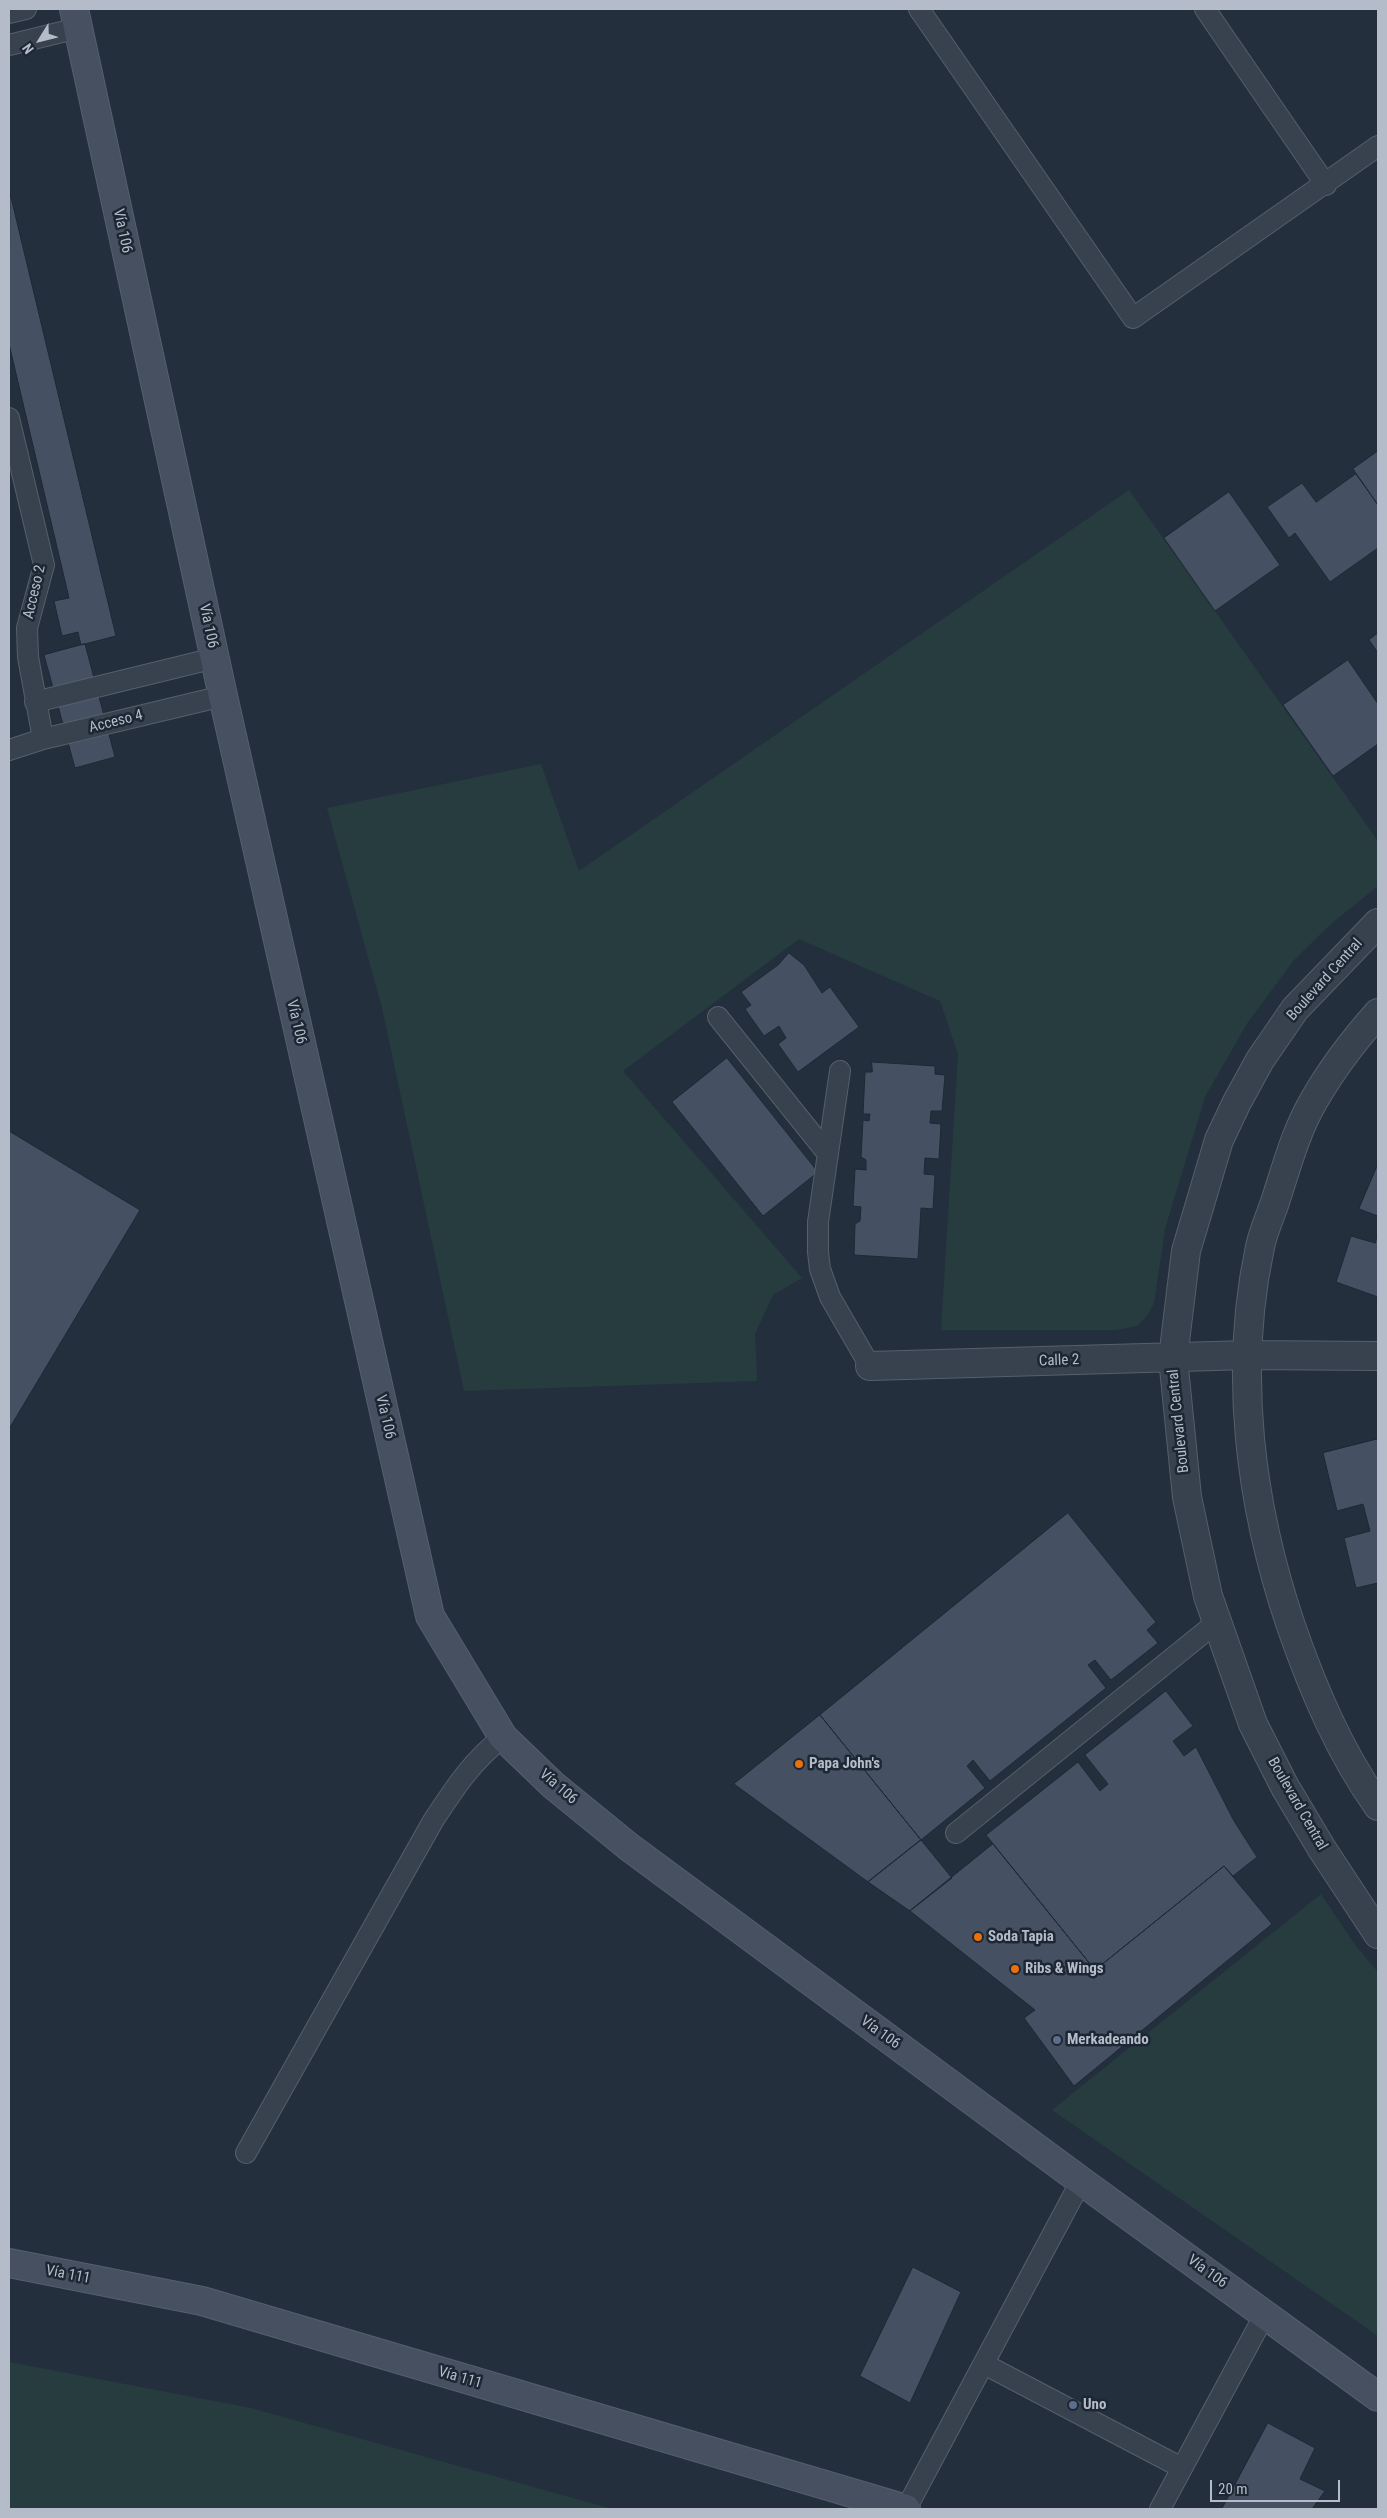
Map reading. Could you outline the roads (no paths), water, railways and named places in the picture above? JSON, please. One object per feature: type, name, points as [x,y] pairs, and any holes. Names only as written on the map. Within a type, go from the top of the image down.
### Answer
[{"type":"main road","name":"Vía 106","points":[[76,18],[223,696],[430,1616],[503,1737],[553,1785],[629,1847],[1081,2181],[1378,2397]]},
{"type":"main road","name":"Vía 111","points":[[9,2264],[202,2301],[906,2509]]},
{"type":"street","name":"Boulevard Central","points":[[1378,922],[1295,1009],[1260,1060],[1219,1140],[1186,1251],[1173,1358],[1187,1497],[1208,1596],[1253,1724],[1285,1787],[1322,1849],[1378,1934]]},
{"type":"street","points":[[1378,1013],[1336,1065],[1312,1104],[1286,1166],[1260,1246],[1251,1304],[1248,1355],[1248,1421],[1251,1464],[1264,1531],[1279,1591],[1317,1696],[1344,1752],[1378,1806]]},
{"type":"street","name":"Calle 2","points":[[870,1366],[1248,1355],[1378,1356]]},
{"type":"lane","points":[[9,13],[26,9]]},
{"type":"lane","points":[[920,9],[1133,318],[1326,185],[1378,146]]},
{"type":"lane","points":[[1205,9],[1326,185]]},
{"type":"lane","points":[[9,45],[76,18]]},
{"type":"lane","name":"Acceso 2","points":[[9,418],[44,564],[27,628],[28,658],[43,739]]},
{"type":"lane","points":[[35,702],[215,658]]},
{"type":"lane","name":"Acceso 4","points":[[9,750],[43,739],[223,696]]},
{"type":"lane","points":[[718,1017],[828,1154]]},
{"type":"lane","points":[[840,1071],[818,1222],[820,1269],[830,1297],[870,1366]]},
{"type":"lane","points":[[956,1833],[1217,1622]]},
{"type":"lane","points":[[246,2153],[433,1821],[466,1771],[483,1752],[503,1737]]},
{"type":"lane","points":[[906,2509],[1081,2181]]},
{"type":"lane","points":[[1160,2509],[1265,2314]]},
{"type":"lane","points":[[984,2364],[1182,2468]]},
{"type":"place","name":"Papa John's","points":[[799,1764]]},
{"type":"place","name":"Soda Tapia","points":[[978,1937]]},
{"type":"place","name":"Ribs & Wings","points":[[1015,1969]]},
{"type":"place","name":"Merkadeando","points":[[1057,2040]]},
{"type":"place","name":"Uno","points":[[1073,2405]]}]
